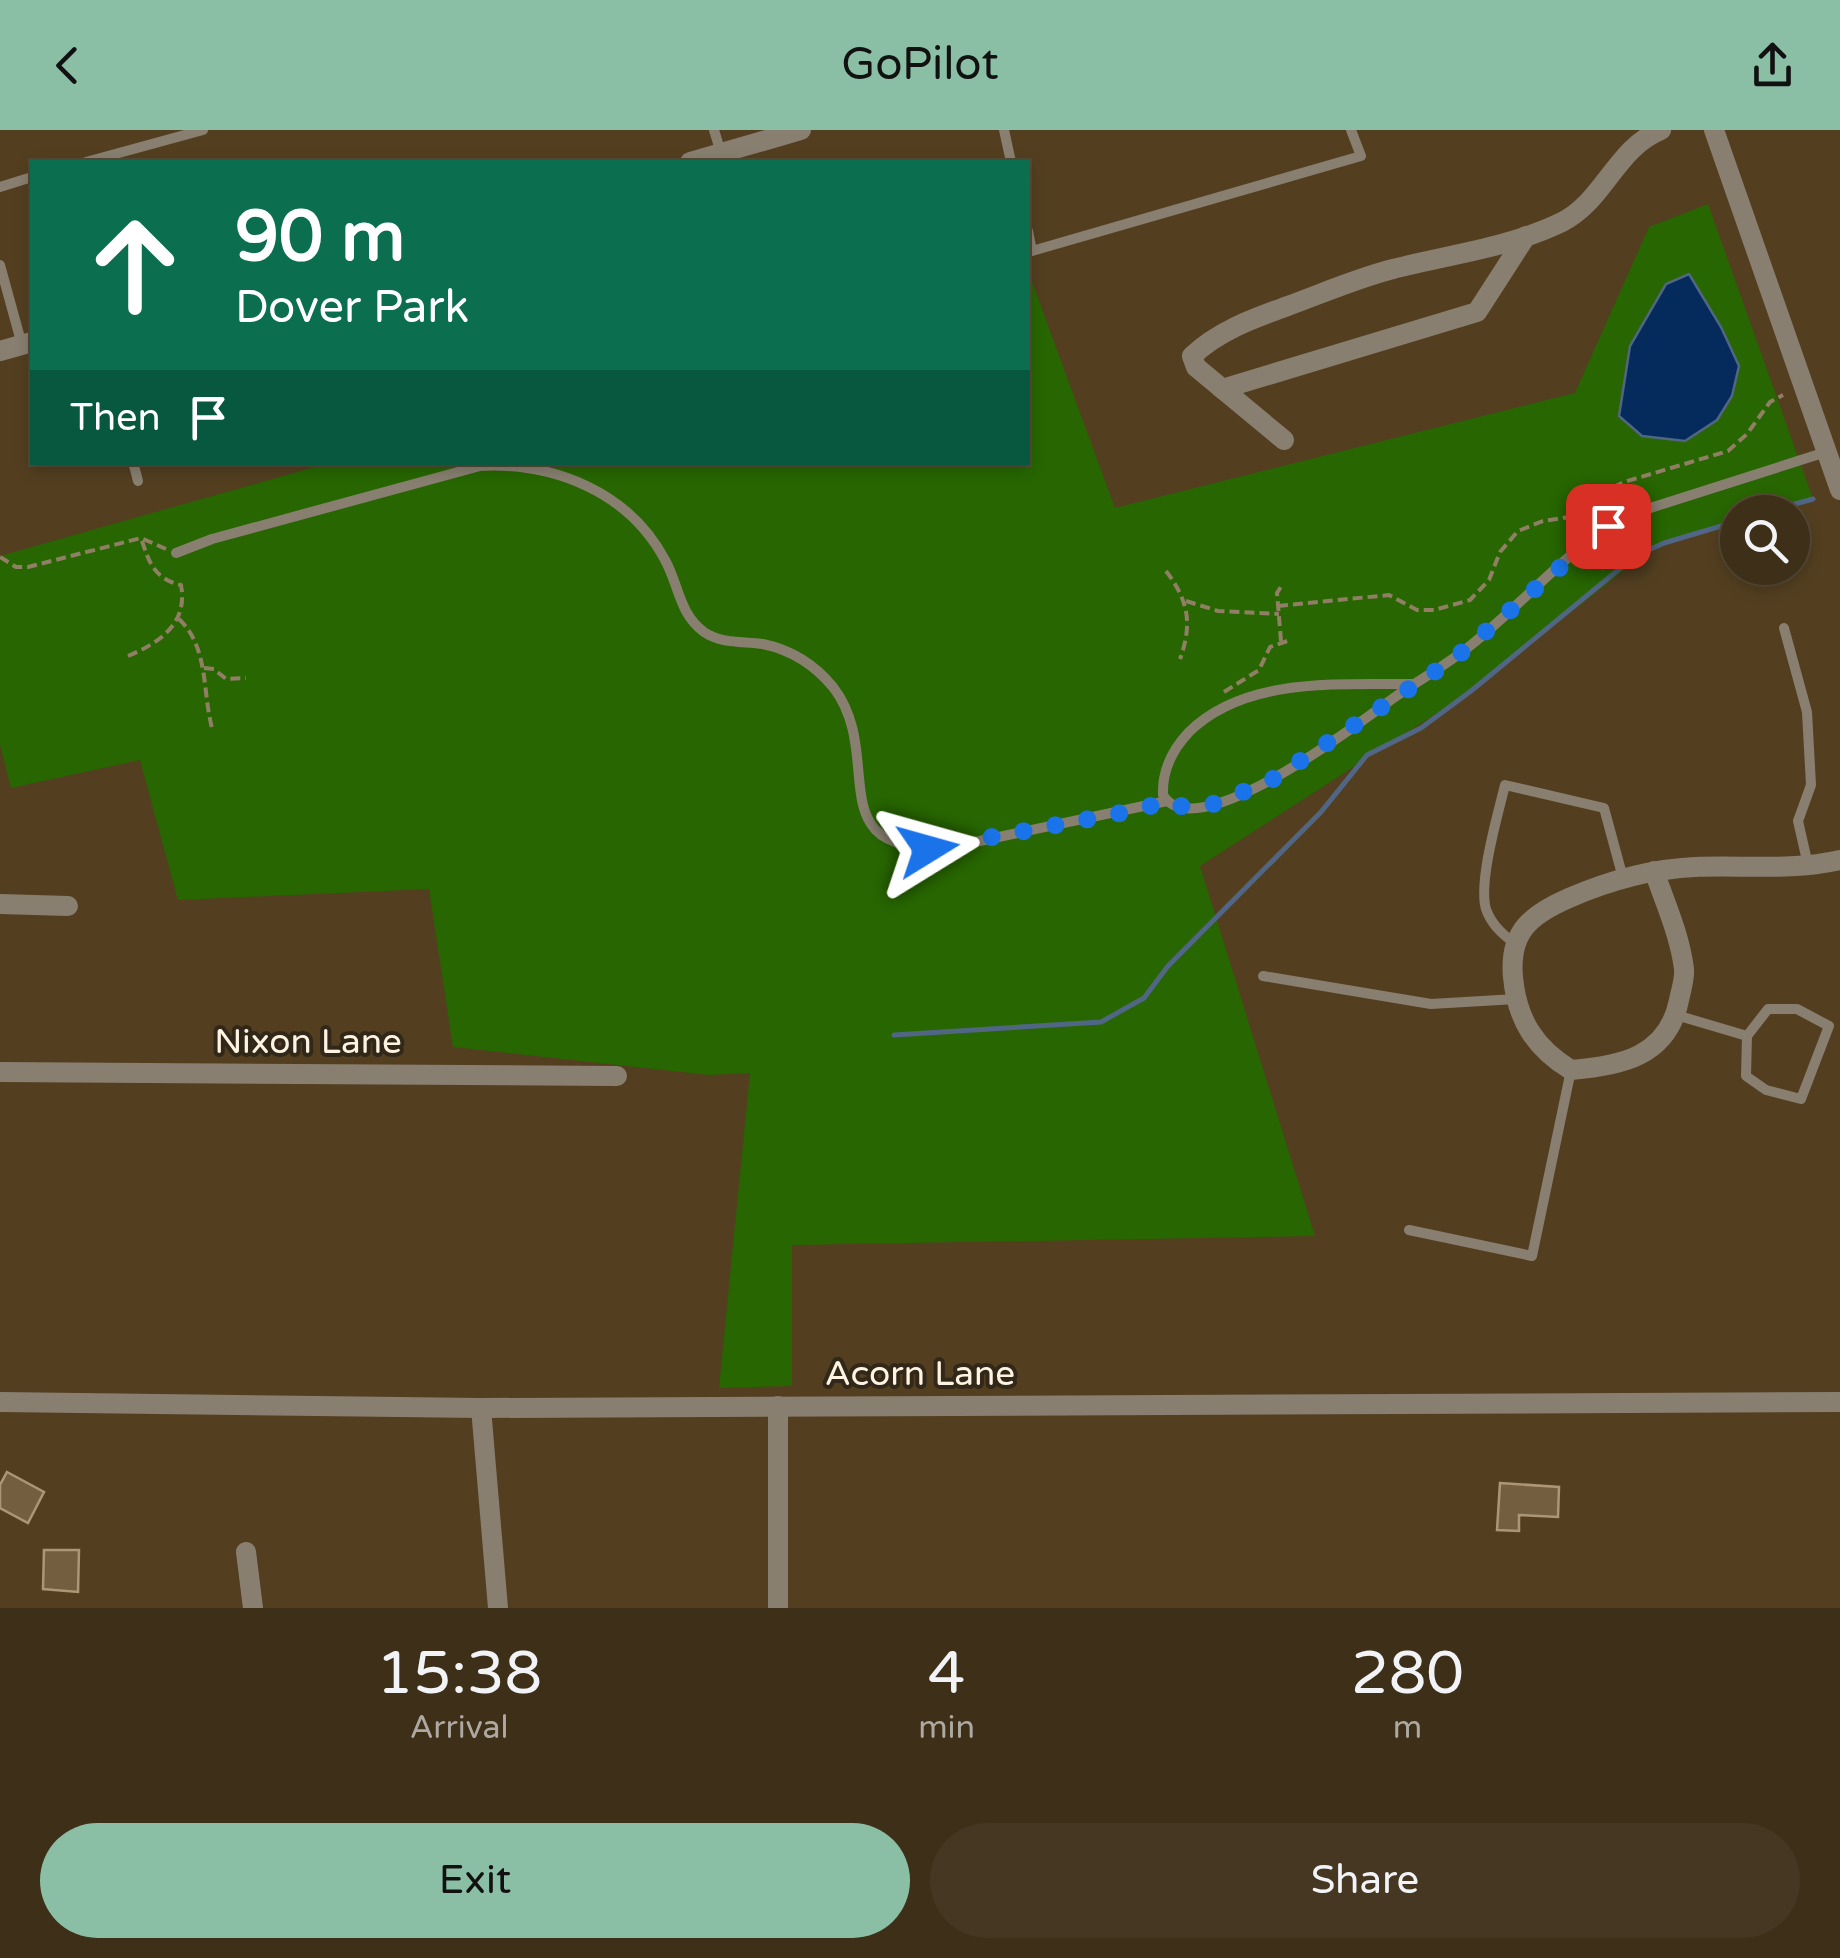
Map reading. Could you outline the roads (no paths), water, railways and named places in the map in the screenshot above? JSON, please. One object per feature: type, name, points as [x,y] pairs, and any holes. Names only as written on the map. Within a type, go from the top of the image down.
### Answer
[{"type":"street","points":[[702,160],[801,130]]},
{"type":"street","points":[[1284,440],[1196,367],[1192,356],[1207,342],[1246,321],[1387,270],[1526,236],[1564,221],[1579,210],[1630,149],[1661,130]]},
{"type":"street","points":[[1714,130],[1840,490]]},
{"type":"street","points":[[1222,389],[1477,312],[1526,236]]},
{"type":"street","points":[[0,351],[27,343]]},
{"type":"street","points":[[1654,871],[1684,973],[1676,1015],[1659,1040],[1637,1058],[1614,1066],[1571,1070],[1535,1042],[1523,1023],[1516,1000],[1511,957],[1522,931],[1536,912],[1596,886],[1654,871],[1808,866],[1840,860]]},
{"type":"street","points":[[0,904],[68,906]]},
{"type":"street","name":"Nixon Lane","points":[[0,1072],[616,1076]]},
{"type":"street","name":"Acorn Lane","points":[[0,1402],[481,1408],[1840,1402]]},
{"type":"street","points":[[778,1406],[778,1608]]},
{"type":"street","points":[[481,1408],[498,1608]]},
{"type":"street","points":[[246,1552],[253,1608]]},
{"type":"lane","points":[[93,160],[203,130]]},
{"type":"lane","points":[[714,130],[721,154]]},
{"type":"lane","points":[[1004,130],[1011,160]]},
{"type":"lane","points":[[1030,242],[1032,251],[1361,156],[1351,130]]},
{"type":"lane","points":[[0,186],[30,178]]},
{"type":"lane","points":[[0,265],[27,343]]},
{"type":"lane","points":[[176,553],[212,539],[480,466],[557,472],[580,480],[636,521],[665,560],[679,600],[706,633],[790,652],[832,687],[854,728],[861,804],[879,834],[894,842],[928,849],[1167,801],[1184,807],[1199,806],[1254,790],[1475,642],[1594,536],[1622,517],[1826,452]]},
{"type":"lane","points":[[134,465],[138,481]]},
{"type":"lane","points":[[1784,628],[1807,712],[1811,784],[1798,821],[1808,866]]},
{"type":"lane","points":[[1167,801],[1164,776],[1176,748],[1196,726],[1232,704],[1301,687],[1414,684]]},
{"type":"lane","points":[[1516,944],[1502,934],[1486,908],[1487,866],[1504,785],[1604,808],[1624,879]]},
{"type":"lane","points":[[1263,976],[1431,1004],[1516,1000]]},
{"type":"lane","points":[[1768,1009],[1797,1010],[1830,1026],[1801,1099],[1766,1090],[1746,1076],[1746,1036],[1768,1009]]},
{"type":"lane","points":[[1676,1015],[1746,1036]]},
{"type":"lane","points":[[1409,1230],[1532,1256],[1571,1070]]},
{"type":"water","points":[[1689,274],[1739,366],[1732,396],[1717,420],[1685,441],[1642,436],[1619,416],[1630,346],[1666,284]]},
{"type":"waterway","points":[[894,1035],[1101,1022],[1144,998],[1168,966],[1321,812],[1367,755],[1421,728],[1471,691],[1635,556],[1720,526]]}]
